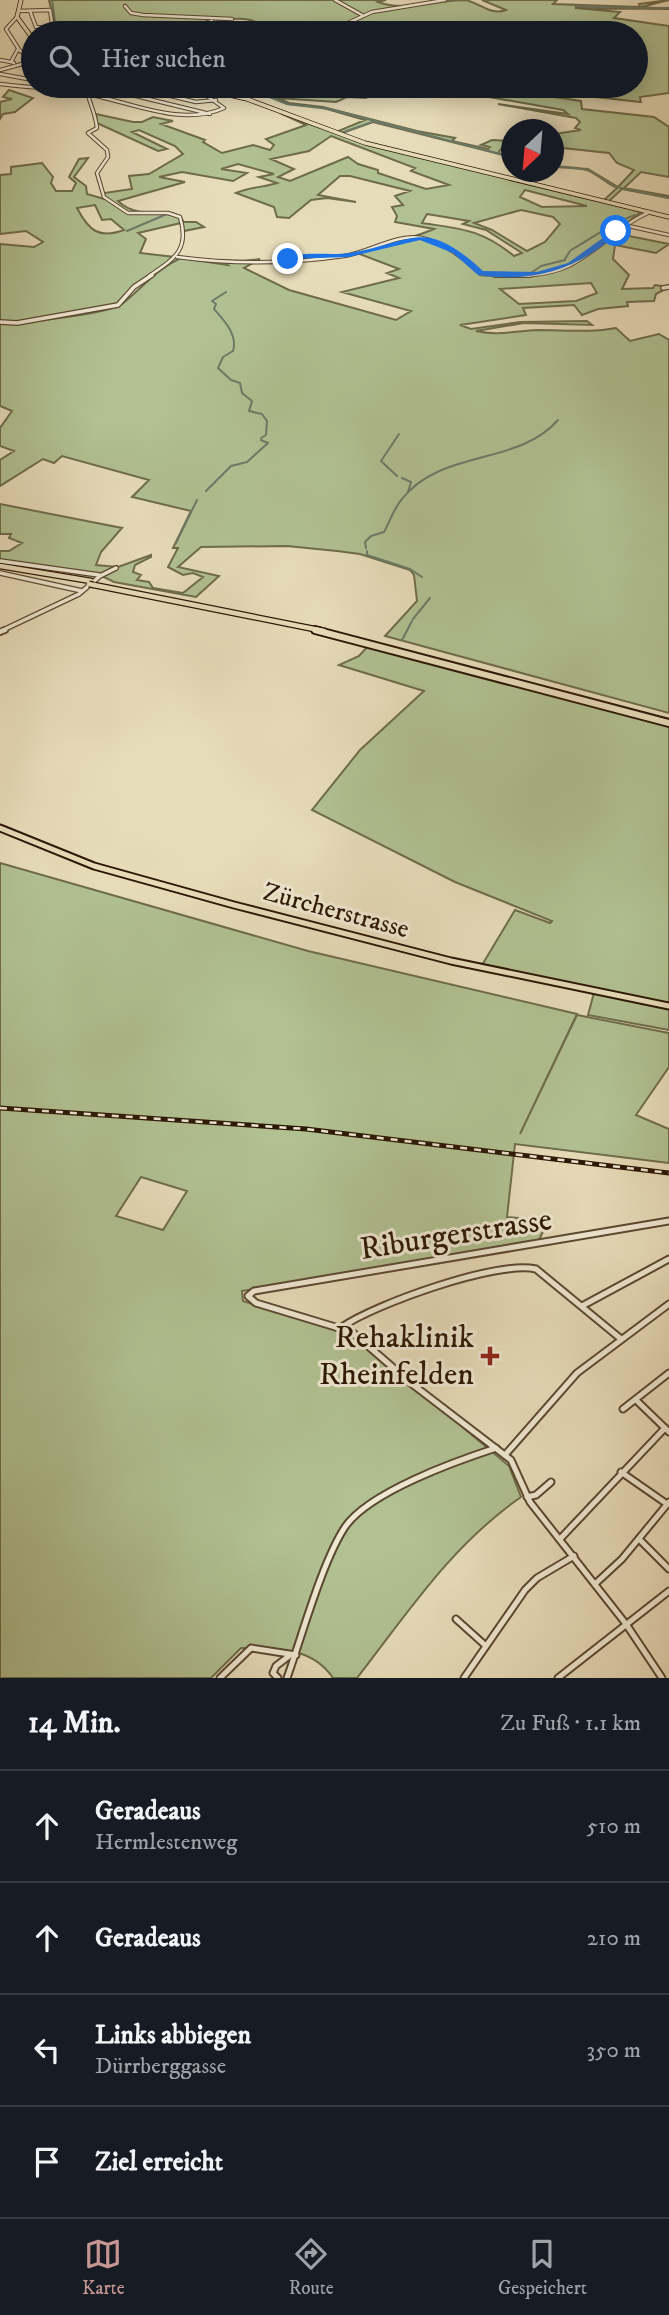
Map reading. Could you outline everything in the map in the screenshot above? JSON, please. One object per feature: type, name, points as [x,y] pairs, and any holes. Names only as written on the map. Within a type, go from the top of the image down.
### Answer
[{"type":"highway","points":[[0,567],[94,581],[360,639],[669,721]]},
{"type":"main road","points":[[21,22],[17,17],[22,0]]},
{"type":"main road","points":[[243,98],[334,134],[468,170],[669,217]]},
{"type":"main road","name":"Zürcherstrasse","points":[[0,828],[94,866],[210,898],[451,961],[669,1006]]},
{"type":"street","points":[[335,0],[362,16]]},
{"type":"street","points":[[351,21],[362,16],[445,0]]},
{"type":"street","points":[[125,6],[131,13],[143,15],[233,19],[217,21]]},
{"type":"street","points":[[18,11],[50,10],[52,21]]},
{"type":"street","points":[[30,11],[34,21]]},
{"type":"street","points":[[11,62],[19,48],[6,29],[17,17]]},
{"type":"street","points":[[0,61],[21,63]]},
{"type":"street","points":[[0,72],[16,63]]},
{"type":"street","points":[[0,72],[21,76]]},
{"type":"street","points":[[0,84],[21,85]]},
{"type":"street","points":[[0,323],[18,323],[114,307],[134,287],[177,257],[185,233],[180,217],[169,213],[128,213],[104,197],[97,173],[108,157],[107,150],[88,134],[97,128],[98,122],[90,98]]},
{"type":"street","points":[[104,98],[183,116],[211,114],[224,108],[217,99],[196,102],[179,98]]},
{"type":"street","points":[[145,98],[211,114]]},
{"type":"street","points":[[177,257],[224,263],[345,256],[421,238],[456,251],[481,274],[549,272],[570,264],[635,216],[650,212]]},
{"type":"street","points":[[623,225],[669,235]]},
{"type":"street","points":[[663,288],[669,288]]},
{"type":"street","points":[[0,567],[94,581]]},
{"type":"street","points":[[0,567],[83,591]]},
{"type":"street","points":[[0,632],[83,591],[116,568]]},
{"type":"street","name":"Riburgerstrasse","points":[[342,1327],[256,1303],[248,1298],[250,1293],[669,1221]]},
{"type":"street","points":[[582,1306],[669,1259]]},
{"type":"street","points":[[621,1339],[536,1269],[519,1266],[422,1294],[359,1316],[342,1327],[360,1338],[412,1384],[511,1460],[527,1497],[626,1625],[662,1678]]},
{"type":"street","points":[[505,1455],[577,1373],[669,1304]]},
{"type":"street","points":[[623,1409],[669,1373]]},
{"type":"street","points":[[560,1539],[621,1472],[667,1430],[636,1400]]},
{"type":"street","points":[[287,1678],[293,1655],[340,1534],[354,1517],[443,1465],[496,1448]]},
{"type":"street","points":[[595,1584],[639,1539],[668,1503],[621,1472]]},
{"type":"street","points":[[527,1497],[536,1494],[551,1482]]},
{"type":"street","points":[[639,1539],[669,1569]]},
{"type":"street","points":[[464,1678],[512,1605],[537,1578],[574,1556]]},
{"type":"street","points":[[558,1678],[669,1591]]},
{"type":"street","points":[[456,1619],[486,1646]]},
{"type":"street","points":[[220,1678],[251,1648],[293,1655]]},
{"type":"street","points":[[278,1678],[273,1673],[274,1668],[293,1655]]},
{"type":"green space","points":[[49,0],[386,0],[378,2],[409,6],[465,0],[500,11],[506,10],[482,0],[557,0],[553,4],[640,7],[639,4],[669,0],[641,7],[669,9],[575,8],[620,12],[614,18],[635,21],[54,21]]},
{"type":"green space","points":[[648,23],[669,26],[669,93],[648,96]]},
{"type":"green space","points":[[9,90],[21,94],[21,98],[33,98],[15,112],[3,114],[0,119],[0,102],[12,99],[3,97]]},
{"type":"green space","points":[[273,98],[323,107],[455,138],[452,141],[488,149],[490,147],[481,145],[492,140],[501,140],[498,153],[501,154],[373,122],[340,134],[336,132],[365,120],[320,107],[288,104]]},
{"type":"green space","points":[[277,98],[345,98],[336,102]]},
{"type":"green space","points":[[495,98],[561,98],[581,101],[582,109],[654,117],[669,127],[669,177],[641,172],[624,188],[669,198],[622,189],[609,201],[641,212],[614,233],[669,244],[656,253],[615,245],[613,259],[629,275],[622,289],[653,288],[655,285],[669,287],[656,294],[654,301],[627,302],[628,306],[598,309],[582,315],[574,305],[523,308],[526,315],[460,325],[471,329],[520,322],[587,321],[592,325],[524,323],[476,331],[499,333],[616,328],[630,341],[659,334],[669,340],[669,713],[385,636],[417,601],[414,575],[410,570],[360,554],[287,546],[201,547],[178,567],[219,576],[196,597],[114,582],[102,576],[0,560],[0,551],[9,551],[22,543],[9,538],[11,534],[0,534],[0,504],[122,528],[101,552],[96,565],[118,567],[151,555],[135,565],[133,572],[141,575],[137,580],[149,582],[153,588],[183,593],[203,577],[193,573],[183,575],[168,567],[178,548],[173,548],[191,511],[132,497],[149,480],[62,456],[54,463],[43,459],[0,486],[0,460],[14,451],[0,446],[0,428],[12,411],[0,406],[0,323],[25,322],[63,318],[114,307],[122,304],[165,267],[181,258],[228,265],[226,263],[260,259],[244,268],[289,290],[396,320],[411,311],[342,292],[399,278],[387,273],[399,269],[357,253],[434,229],[395,222],[397,216],[392,207],[403,205],[395,196],[410,191],[340,176],[318,195],[356,202],[327,198],[311,200],[289,218],[277,217],[274,207],[236,193],[277,183],[259,177],[274,174],[238,164],[221,169],[247,173],[233,181],[182,172],[159,177],[185,182],[118,201],[137,211],[172,213],[184,222],[196,222],[204,227],[184,231],[181,223],[138,233],[146,239],[140,253],[175,257],[133,287],[115,305],[19,322],[0,322],[0,244],[34,247],[43,242],[26,231],[0,234],[0,175],[11,174],[11,167],[42,163],[53,177],[51,183],[56,191],[72,191],[76,183],[69,177],[79,159],[88,158],[74,177],[86,186],[87,194],[104,199],[104,193],[132,189],[129,176],[149,174],[183,154],[175,146],[139,130],[132,132],[167,149],[158,151],[97,123],[96,114],[133,122],[142,122],[153,117],[173,121],[161,124],[205,140],[203,142],[222,153],[253,145],[270,150],[274,145],[266,139],[306,125],[280,113],[399,152],[501,177],[501,182],[525,182],[604,200],[617,188],[580,168],[588,169],[618,187],[634,170],[617,163],[609,153],[564,148],[564,133],[581,130],[575,128],[580,122],[576,118],[498,104],[568,114],[563,110]],"holes":[[[331,136],[415,168],[411,171],[449,185],[426,189],[378,173],[378,170],[358,164],[348,157],[290,181],[278,177],[294,169],[271,159],[309,151]],[[525,190],[587,206],[542,207],[520,197]],[[95,205],[102,220],[111,219],[124,230],[108,234],[96,231],[86,222],[77,208]],[[521,210],[553,217],[560,224],[545,242],[527,251],[492,230],[474,223]],[[427,214],[469,221],[463,224],[486,230],[522,253],[514,256],[491,240],[460,229],[422,223]],[[591,283],[597,293],[576,301],[519,304],[500,289]]]},
{"type":"green space","points":[[605,98],[640,98],[641,102]]},
{"type":"green space","points":[[370,644],[669,726],[669,1030],[588,1015],[595,989],[482,965],[515,910],[550,923],[552,921],[455,882],[312,810],[360,750],[424,691],[339,665],[359,656]]},
{"type":"green space","points":[[0,863],[308,951],[577,1014],[520,1134],[577,1015],[669,1033],[669,1067],[636,1115],[669,1129],[669,1163],[515,1144],[507,1217],[548,1221],[539,1240],[242,1291],[243,1301],[354,1336],[509,1466],[521,1497],[496,1516],[452,1558],[357,1678],[333,1678],[314,1660],[292,1651],[241,1648],[211,1678],[0,1678]],"holes":[[[141,1177],[187,1191],[163,1230],[116,1216]]]},
{"type":"waterway","points":[[52,0],[55,21]]},
{"type":"waterway","points":[[575,6],[640,8]]},
{"type":"waterway","points":[[642,8],[669,8]]},
{"type":"waterway","points":[[272,98],[287,104],[329,109],[501,154]]},
{"type":"waterway","points":[[341,133],[372,122]]},
{"type":"waterway","points":[[564,167],[589,170],[616,187],[669,198]]},
{"type":"waterway","points":[[127,231],[167,214]]},
{"type":"waterway","points":[[571,250],[610,226],[635,215]]},
{"type":"waterway","points":[[565,259],[570,251]]},
{"type":"waterway","points":[[531,273],[541,266],[565,260]]},
{"type":"waterway","points":[[226,292],[212,301],[216,304],[214,309],[229,328],[234,345],[233,351],[223,357],[218,368],[231,380],[240,383],[242,393],[252,401],[249,411],[262,414],[267,421],[266,435],[261,438]]},
{"type":"waterway","points":[[366,548],[365,542],[371,536],[384,532],[394,510],[418,483],[458,464],[522,445],[541,435],[558,420]]},
{"type":"waterway","points":[[397,476],[381,461],[399,434]]},
{"type":"waterway","points":[[206,491],[231,466],[247,462],[268,443],[261,440]]},
{"type":"waterway","points":[[402,478],[411,482],[408,492]]},
{"type":"waterway","points":[[176,543],[197,500]]},
{"type":"waterway","points":[[367,551],[367,555],[410,569],[422,577]]},
{"type":"waterway","points":[[413,619],[430,598]]},
{"type":"waterway","points":[[402,640],[412,621]]},
{"type":"railway","points":[[0,1108],[306,1129],[669,1173]]},
{"type":"place","name":"Rehaklinik Rheinfelden","points":[[490,1356]]},
{"type":"route","points":[[288,259],[349,255],[410,238],[421,238],[456,251],[481,274],[538,274],[570,264],[616,231]]}]
